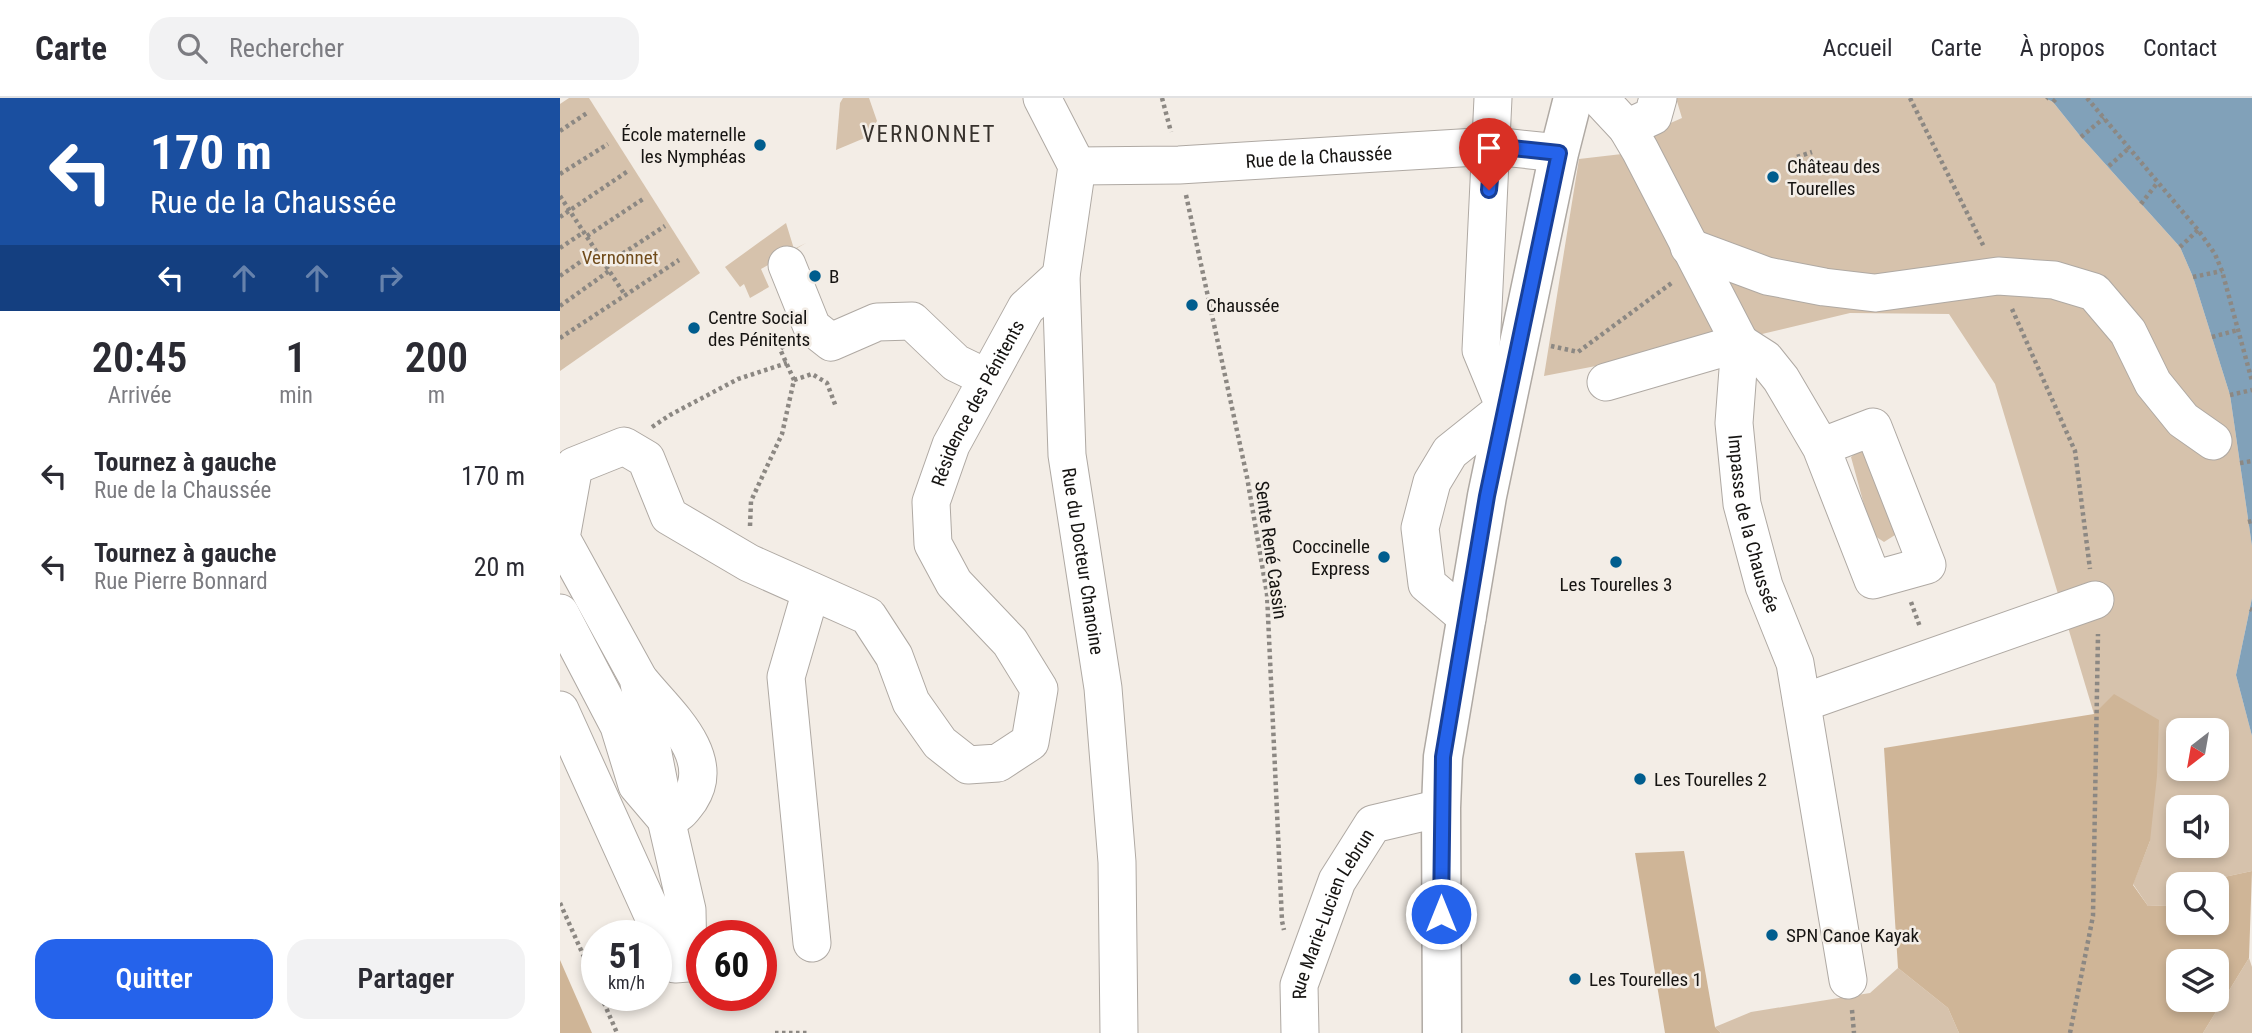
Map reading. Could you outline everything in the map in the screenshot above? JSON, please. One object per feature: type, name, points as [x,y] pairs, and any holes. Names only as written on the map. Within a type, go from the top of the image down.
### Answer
[{"type":"main road","points":[[1442,1033],[1443,757],[1505,408],[1573,98]]},
{"type":"street","points":[[1042,98],[1077,166]]},
{"type":"street","points":[[1467,618],[1427,584],[1420,528],[1432,482],[1450,452],[1505,408],[1481,350],[1493,146],[1493,98]]},
{"type":"street","points":[[1599,98],[1626,128],[1740,343],[1765,359],[1781,379],[1821,447],[1873,580],[1927,565],[1873,427],[1821,447]]},
{"type":"street","points":[[1626,128],[1653,116],[1658,98]]},
{"type":"street","name":"Rue de la Chaussée","points":[[1077,166],[1179,165],[1493,146],[1559,153]]},
{"type":"street","name":"Rue du Docteur Chanoine","points":[[1077,166],[1061,275],[1068,455],[1103,688],[1117,862],[1119,1033]]},
{"type":"street","points":[[1694,255],[1767,276],[1875,293],[1998,276],[2054,280],[2094,292],[2128,332],[2154,383],[2183,420],[2227,452]]},
{"type":"street","points":[[787,265],[812,327],[831,342],[877,322],[912,321],[956,363],[987,378]]},
{"type":"street","name":"Résidence des Pénitents","points":[[624,446],[646,459],[669,516],[748,563],[868,616],[894,656],[911,702],[940,743],[968,765],[998,763],[1030,742],[1039,689],[1010,642],[954,583],[933,544],[931,502],[951,445],[1026,309],[1061,275]]},
{"type":"street","points":[[1606,382],[1740,343]]},
{"type":"street","name":"Impasse de la Chaussée","points":[[1740,343],[1734,423],[1742,504],[1764,586],[1795,663],[1848,980]]},
{"type":"street","points":[[560,710],[675,964],[688,963],[687,910],[638,678],[561,538],[574,466],[624,446]]},
{"type":"street","points":[[811,591],[786,677],[812,943]]},
{"type":"street","points":[[1802,703],[2095,600]]},
{"type":"street","points":[[560,612],[619,726],[637,785],[666,819]]},
{"type":"street","name":"Rue Marie-Lucien Lebrun","points":[[1300,1033],[1299,985],[1337,881],[1373,824],[1441,808]]},
{"type":"path","points":[[1910,98],[1998,276],[2074,451],[2098,624],[2093,916],[2070,1033]]},
{"type":"path","points":[[2087,98],[2215,254],[2252,381]]},
{"type":"path","points":[[560,131],[587,113]]},
{"type":"path","points":[[2081,137],[2104,118]]},
{"type":"path","points":[[560,174],[608,144]]},
{"type":"path","points":[[2109,166],[2129,148]]},
{"type":"path","points":[[1797,157],[1812,152]]},
{"type":"path","name":"Sente René Cassin","points":[[1179,165],[1247,477],[1266,594],[1282,920],[1285,933]]},
{"type":"path","points":[[560,217],[628,171]]},
{"type":"path","points":[[2141,204],[2158,182]]},
{"type":"path","points":[[560,196],[625,295]]},
{"type":"path","points":[[560,248],[643,199]]},
{"type":"path","points":[[560,306],[665,226]]},
{"type":"path","points":[[2180,247],[2198,230]]},
{"type":"path","points":[[560,276],[596,251]]},
{"type":"path","points":[[1519,340],[1578,352],[1694,255]]},
{"type":"path","points":[[560,338],[679,260]]},
{"type":"path","points":[[2193,276],[2222,271]]},
{"type":"path","points":[[748,563],[751,502],[782,434],[794,380],[780,349],[812,327]]},
{"type":"path","points":[[2212,337],[2238,330]]},
{"type":"path","points":[[624,446],[670,415],[738,379],[787,363]]},
{"type":"path","points":[[794,380],[812,374],[827,383],[836,407]]},
{"type":"path","points":[[2230,394],[2252,390]]},
{"type":"path","points":[[2227,452],[2252,461]]},
{"type":"path","points":[[1901,572],[1930,658]]},
{"type":"path","points":[[560,903],[581,950]]},
{"type":"path","points":[[607,1011],[617,1033]]},
{"type":"path","points":[[775,1033],[808,1033]]},
{"type":"green space","name":"Vernonnet","points":[[569,98],[589,98],[700,273],[560,371],[560,104]]},
{"type":"green space","points":[[843,98],[869,98],[877,121],[867,137],[836,150],[840,103]]},
{"type":"green space","points":[[1676,98],[2045,98],[2053,102],[2180,247],[2193,277],[2230,395],[2252,546],[2252,598],[2236,675],[2252,736],[2252,871],[2229,876],[2229,872],[2166,872],[2166,905],[2148,906],[2133,884],[2150,841],[2094,714],[1995,384],[1949,314],[1850,313],[1762,334],[1544,376],[1579,159],[1622,154],[1650,132],[1682,118]]},
{"type":"green space","points":[[786,223],[794,249],[806,243],[761,269],[769,287],[750,298],[744,284],[740,287],[725,267]]},
{"type":"green space","points":[[1863,448],[1899,524],[1895,535],[1884,542],[1872,534],[1851,457]]},
{"type":"green space","points":[[2249,958],[2252,967],[2252,1033],[2203,1033],[2216,1012],[2229,1012],[2229,991]]},
{"type":"green space","points":[[1898,968],[1948,1008],[1959,1033],[1721,1033],[1715,1027],[1751,1012],[1870,993]]},
{"type":"shaded area","points":[[2114,694],[2159,720],[2157,776],[2150,841],[2133,885],[2148,906],[2166,905],[2166,935],[2229,935],[2229,876],[2252,871],[2249,958],[2229,991],[2229,949],[2166,949],[2166,1012],[2216,1012],[2203,1033],[1959,1033],[1948,1008],[1898,968],[1884,748],[2094,714]]},
{"type":"shaded area","points":[[1684,851],[1715,1027],[1721,1033],[1665,1033],[1635,853]]},
{"type":"shaded area","points":[[560,960],[592,1033],[560,1033]]},
{"type":"water","points":[[2045,98],[2252,98],[2252,546],[2230,395],[2193,277],[2180,247],[2053,102]]},
{"type":"water","points":[[2252,598],[2252,736],[2236,675]]},
{"type":"place","name":"École maternelle les Nymphéas","points":[[760,145]]},
{"type":"place","name":"Château des Tourelles","points":[[1773,177]]},
{"type":"place","name":"B","points":[[815,276]]},
{"type":"place","name":"Chaussée","points":[[1192,305]]},
{"type":"place","name":"Centre Social des Pénitents","points":[[694,328]]},
{"type":"place","name":"Coccinelle Express","points":[[1384,557]]},
{"type":"place","name":"Les Tourelles 3","points":[[1616,562]]},
{"type":"place","name":"Les Tourelles 2","points":[[1640,779]]},
{"type":"place","name":"SPN Canoe Kayak","points":[[1772,935]]},
{"type":"place","name":"Les Tourelles 1","points":[[1575,979]]},
{"type":"district","name":"VERNONNET","points":[[929,134]]},
{"type":"route","points":[[1441,914],[1443,757],[1487,496],[1559,153],[1493,146],[1489,190]]}]
